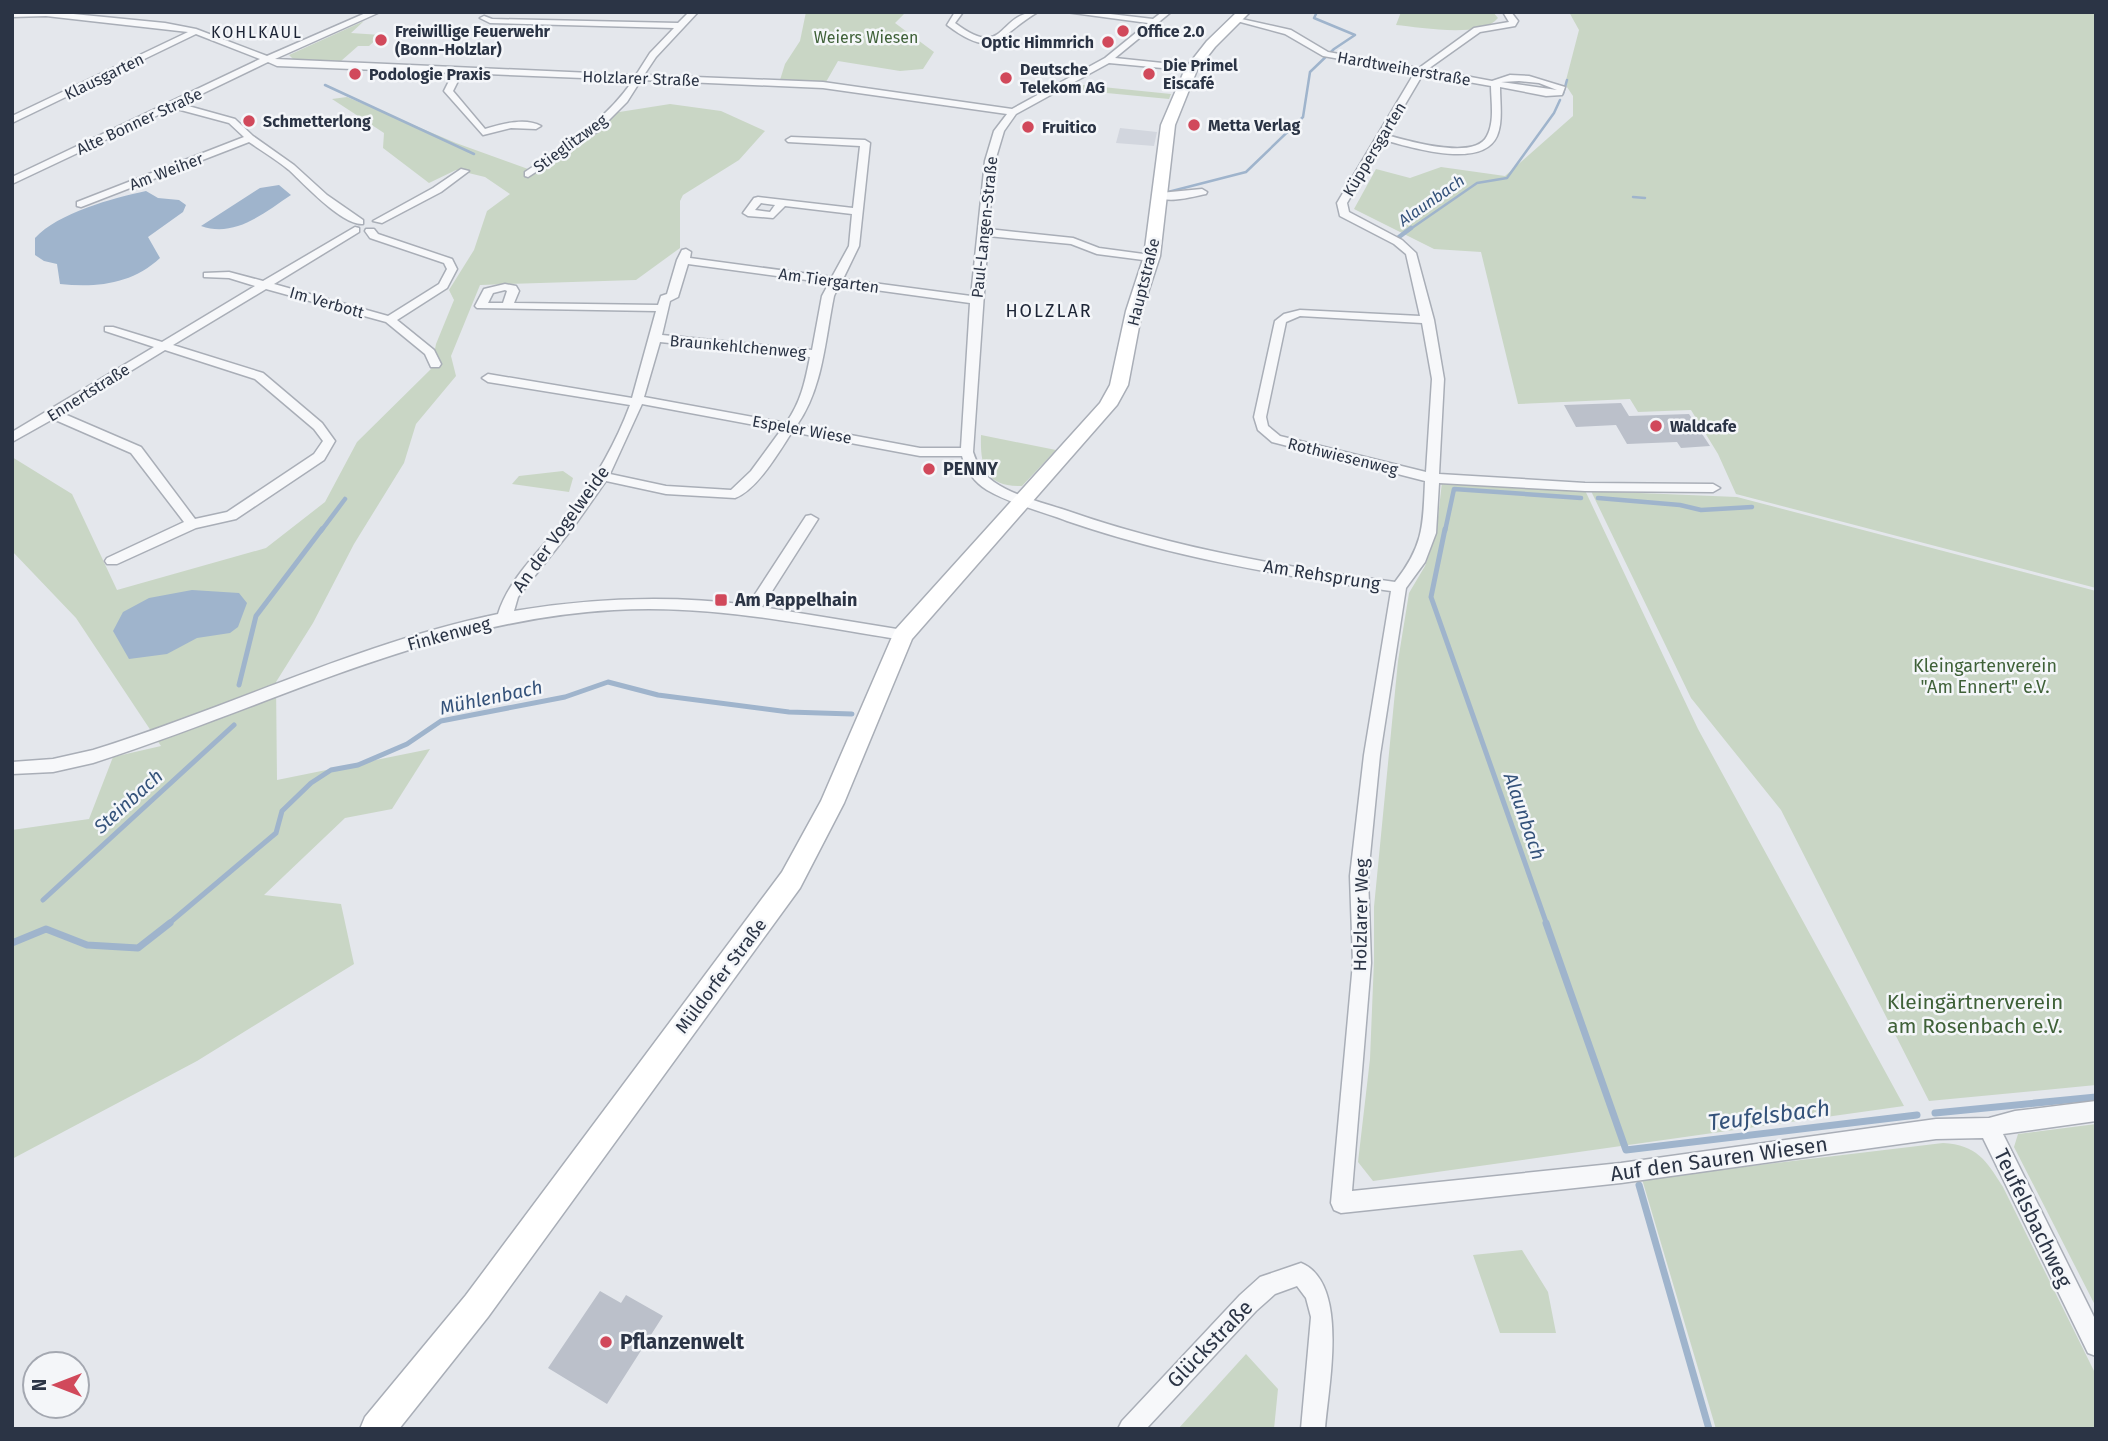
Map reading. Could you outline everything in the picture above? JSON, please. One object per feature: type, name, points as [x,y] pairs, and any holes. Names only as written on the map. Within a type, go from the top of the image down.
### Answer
[{"type":"main road","name":"Hauptstraße","points":[[1023,500],[1114,395],[1134,311],[1152,258],[1168,125],[1191,69],[1211,44],[1241,16]]},
{"type":"main road","name":"Müldorfer Straße","points":[[377,1429],[477,1306],[791,880],[832,803],[903,635],[1023,500]]},
{"type":"street","name":"Alte Bonner Straße","points":[[12,181],[333,28],[376,12]]},
{"type":"street","points":[[567,23],[576,12]]},
{"type":"street","name":"Stieglitzweg","points":[[528,174],[593,130],[624,100],[637,78],[694,12]]},
{"type":"street","points":[[959,12],[950,23],[969,38],[989,40],[1000,38],[1019,18],[1034,12]]},
{"type":"street","points":[[1070,12],[1157,22]]},
{"type":"street","name":"Paul-Langen-Straße","points":[[967,452],[982,232],[992,148],[999,131],[1013,112],[1108,60],[1167,12]]},
{"type":"street","name":"Küppersgarten","points":[[1433,478],[1438,379],[1428,320],[1410,253],[1398,242],[1344,214],[1342,209],[1345,197],[1420,71],[1477,30],[1512,24],[1514,19],[1507,12]]},
{"type":"street","points":[[12,15],[70,15],[196,31],[267,61]]},
{"type":"street","name":"Hardtweiherstraße","points":[[1241,16],[1288,32],[1321,52],[1333,55],[1420,71],[1546,93],[1562,91],[1560,86],[1509,77],[1502,77],[1495,84]]},
{"type":"street","points":[[484,18],[491,21],[680,26]]},
{"type":"street","name":"Klausgarten","points":[[12,120],[196,31]]},
{"type":"street","points":[[1108,60],[1191,69]]},
{"type":"street","name":"Holzlarer Straße","points":[[267,61],[823,85],[1013,112]]},
{"type":"street","points":[[459,70],[448,91],[483,132],[511,125],[536,126]]},
{"type":"street","points":[[1381,137],[1456,151],[1479,151],[1487,146],[1495,130],[1495,84]]},
{"type":"street","points":[[174,105],[232,121],[250,138],[291,167],[357,226],[374,226],[464,172]]},
{"type":"street","name":"Am Weiher","points":[[81,204],[250,138]]},
{"type":"street","points":[[602,476],[666,490],[735,494],[756,474],[803,408],[818,354],[828,296],[838,282],[854,246],[865,143],[791,140]]},
{"type":"street","points":[[1160,196],[1202,192]]},
{"type":"street","points":[[782,203],[856,211]]},
{"type":"street","name":"Ennertstraße","points":[[12,438],[357,226]]},
{"type":"street","points":[[374,226],[374,236],[448,261],[452,270],[443,286],[390,320]]},
{"type":"street","points":[[982,232],[1073,241],[1097,251],[1152,258]]},
{"type":"street","name":"Am Tiergarten","points":[[683,258],[976,300]]},
{"type":"street","name":"An der Vogelweide","points":[[504,619],[511,596],[602,476],[624,435],[658,338],[665,298],[672,297],[683,258]]},
{"type":"street","points":[[208,275],[229,275],[264,284]]},
{"type":"street","name":"Im Verbott","points":[[264,284],[390,320],[430,352],[435,364]]},
{"type":"street","points":[[507,306],[663,308]]},
{"type":"street","name":"Rothwiesenweg","points":[[1428,320],[1300,313],[1288,316],[1281,321],[1260,417],[1262,427],[1276,439],[1380,467],[1433,478]]},
{"type":"street","name":"Ennertstraße","points":[[109,329],[164,346]]},
{"type":"street","name":"Braunkehlchenweg","points":[[658,338],[818,354]]},
{"type":"street","points":[[112,561],[192,524],[231,516],[319,457],[329,442],[318,426],[259,376],[164,346]]},
{"type":"street","points":[[488,378],[637,401]]},
{"type":"street","name":"Espeler Wiese","points":[[637,401],[920,452],[967,452]]},
{"type":"street","points":[[54,414],[136,450],[192,524]]},
{"type":"street","points":[[967,452],[970,467],[979,478],[992,487],[1023,500]]},
{"type":"street","points":[[1433,478],[1585,487],[1713,488]]},
{"type":"street","name":"Am Rehsprung","points":[[1023,500],[1165,544],[1305,574],[1399,587],[1418,562],[1429,533],[1433,478]]},
{"type":"street","points":[[752,611],[811,519]]},
{"type":"street","name":"Holzlarer Weg","points":[[1341,1203],[1362,963],[1359,876],[1372,755],[1399,587]]},
{"type":"street","name":"Finkenweg","points":[[12,768],[32,769],[98,755],[356,661],[448,632],[504,619],[578,608],[690,604],[903,635]]},
{"type":"street","name":"Auf den Sauren Wiesen","points":[[1341,1203],[1621,1173],[1936,1129],[1989,1128],[2015,1121],[2096,1111]]},
{"type":"street","name":"Teufelsbachweg","points":[[1989,1128],[2096,1345]]},
{"type":"street","name":"Glückstraße","points":[[1130,1429],[1248,1303],[1268,1285],[1301,1274],[1315,1292],[1322,1317],[1313,1429]]},
{"type":"shaded area","points":[[1120,128],[1157,132],[1154,146],[1116,143]]},
{"type":"green space","name":"Weiers Wiesen","points":[[806,12],[911,12],[904,14],[895,23],[934,52],[923,69],[900,71],[838,61],[826,82],[780,80],[785,64],[800,41]]},
{"type":"green space","points":[[1401,12],[1493,12],[1498,18],[1478,28],[1450,30],[1396,25]]},
{"type":"green space","points":[[1569,12],[2096,12],[2096,588],[1736,494],[1718,454],[1691,410],[1638,412],[1630,399],[1518,404],[1481,252],[1434,249],[1354,209],[1376,169],[1410,178],[1441,167],[1505,176],[1573,116],[1573,96],[1565,84],[1579,30]]},
{"type":"green space","points":[[364,21],[351,33],[381,35],[369,46],[358,46],[341,61],[293,59],[289,55]]},
{"type":"green space","points":[[1073,84],[1171,94],[1169,99],[1065,89]]},
{"type":"green space","points":[[347,97],[456,143],[528,169],[533,169],[613,113],[670,104],[721,111],[765,131],[739,160],[683,195],[680,201],[680,248],[636,280],[480,285],[451,356],[456,376],[416,424],[404,463],[354,544],[313,623],[276,682],[277,780],[430,749],[392,809],[345,818],[264,895],[341,904],[354,964],[197,1061],[12,1159],[12,830],[89,819],[113,757],[161,746],[76,618],[12,551],[12,457],[72,494],[117,590],[266,548],[325,502],[357,442],[431,369],[436,344],[454,300],[449,290],[474,250],[487,211],[510,194],[485,177],[456,170],[429,183],[383,148],[384,133],[332,99]]},
{"type":"green space","points":[[981,435],[1056,450],[1022,486],[1000,483],[987,472],[984,465]]},
{"type":"green space","points":[[563,471],[573,478],[569,492],[512,484],[519,476]]},
{"type":"green space","points":[[1442,482],[1582,484],[1698,729],[1904,1106],[1373,1181],[1358,1162],[1370,1059],[1374,907],[1398,661],[1409,593],[1425,566],[1436,535]]},
{"type":"green space","points":[[1591,491],[1737,497],[2096,591],[2096,1085],[1929,1101],[1781,810],[1691,698]]},
{"type":"green space","points":[[2096,1124],[2096,1307],[2014,1147],[2018,1134]]},
{"type":"green space","points":[[1943,1143],[1964,1147],[1979,1156],[2003,1187],[2096,1375],[2096,1429],[1716,1429],[1642,1179]]},
{"type":"green space","points":[[1522,1250],[1548,1292],[1556,1333],[1500,1333],[1473,1255]]},
{"type":"green space","points":[[1246,1354],[1278,1389],[1274,1429],[1178,1429]]},
{"type":"water","points":[[279,185],[291,195],[249,222],[226,229],[201,226],[260,188]]},
{"type":"water","points":[[146,191],[158,198],[179,200],[186,205],[183,212],[148,237],[160,258],[138,274],[101,284],[60,284],[57,264],[44,261],[35,255],[35,238],[57,221],[102,202]]},
{"type":"water","points":[[192,590],[239,593],[247,603],[238,627],[230,633],[197,638],[167,654],[129,659],[113,631],[123,612],[149,598]]},
{"type":"building","name":"Waldcafe","points":[[1621,403],[1629,416],[1689,414],[1710,446],[1681,448],[1677,442],[1627,444],[1616,425],[1576,427],[1564,405]]},
{"type":"building","name":"Pflanzenwelt","points":[[600,1291],[621,1303],[626,1295],[663,1316],[607,1404],[548,1368]]},
{"type":"waterway","name":"Mühlenbach","points":[[1168,192],[1246,172],[1303,117],[1310,72],[1334,49],[1355,35],[1314,18],[1317,12]]},
{"type":"waterway","name":"Alaunbach","points":[[1563,94],[1567,80]]},
{"type":"waterway","points":[[325,85],[474,154]]},
{"type":"waterway","name":"Alaunbach","points":[[1409,230],[1477,183],[1507,178],[1554,113],[1560,100]]},
{"type":"waterway","points":[[1633,197],[1645,198]]},
{"type":"waterway","name":"Alaunbach","points":[[1399,237],[1411,228]]},
{"type":"waterway","points":[[1445,531],[1454,489],[1581,498]]},
{"type":"waterway","points":[[1598,498],[1680,505],[1701,510],[1752,507]]},
{"type":"waterway","name":"Steinbach","points":[[321,531],[345,499]]},
{"type":"waterway","name":"Steinbach","points":[[239,685],[256,616],[322,529]]},
{"type":"waterway","name":"Alaunbach","points":[[1445,529],[1431,597],[1547,925]]},
{"type":"waterway","name":"Mühlenbach","points":[[167,925],[276,833],[282,811],[311,783],[331,770],[358,765],[407,744],[441,721],[565,697],[608,682],[658,695],[789,712],[852,714]]},
{"type":"waterway","name":"Steinbach","points":[[43,900],[234,725]]},
{"type":"waterway","name":"Mühlenbach","points":[[12,943],[46,929],[87,945],[138,948],[170,923]]},
{"type":"waterway","name":"Teufelsbach","points":[[1546,923],[1626,1150],[1917,1115]]},
{"type":"waterway","name":"Teufelsbach","points":[[1935,1113],[2096,1097]]},
{"type":"waterway","name":"Alaunbach","points":[[1639,1185],[1709,1429]]},
{"type":"place","name":"Office 2.0","points":[[1123,31]]},
{"type":"place","name":"Freiwillige Feuerwehr (Bonn-Holzlar)","points":[[381,40]]},
{"type":"place","name":"Optic Himmrich","points":[[1108,42]]},
{"type":"place","name":"Podologie Praxis","points":[[355,74]]},
{"type":"place","name":"Die Primel Eiscafé","points":[[1149,74]]},
{"type":"place","name":"Deutsche Telekom AG","points":[[1006,78]]},
{"type":"place","name":"Schmetterlong","points":[[249,121]]},
{"type":"place","name":"Metta Verlag","points":[[1194,125]]},
{"type":"place","name":"Fruitico","points":[[1028,127]]},
{"type":"place","name":"Waldcafe","points":[[1656,426]]},
{"type":"place","name":"PENNY","points":[[929,469]]},
{"type":"place","name":"Am Pappelhain","points":[[721,600]]},
{"type":"place","name":"Pflanzenwelt","points":[[606,1342]]},
{"type":"district","name":"KOHLKAUL","points":[[257,32]]},
{"type":"district","name":"HOLZLAR","points":[[1049,311]]},
{"type":"park label","name":"Kleingartenverein \"Am Ennert\" e.V.","points":[[1985,676]]},
{"type":"park label","name":"Kleingärtnerverein am Rosenbach e.V.","points":[[1975,1014]]}]
